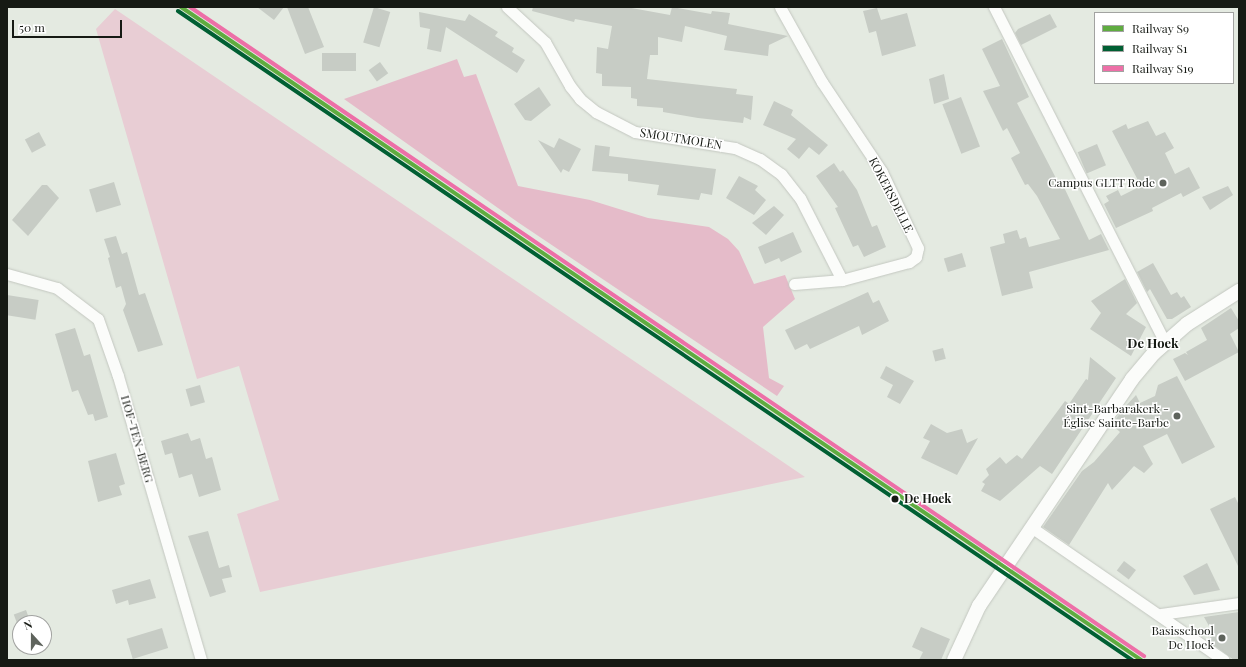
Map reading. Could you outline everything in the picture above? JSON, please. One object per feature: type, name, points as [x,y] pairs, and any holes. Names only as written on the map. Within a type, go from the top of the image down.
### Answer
[{"type":"street","name":"SMOUTMOLEN","points":[[507,7],[545,42],[570,86],[580,99],[596,112],[635,132],[735,148],[760,159],[781,174],[800,198],[842,280]]},
{"type":"street","name":"KOKERSDELLE","points":[[780,7],[822,82],[882,172],[918,248],[916,257],[909,262],[842,280],[794,284]]},
{"type":"street","points":[[994,7],[1165,343]]},
{"type":"street","name":"HOF-TEN-BERG","points":[[7,274],[57,288],[98,319],[116,369],[201,660]]},
{"type":"street","points":[[954,660],[976,611],[1013,557],[1031,527],[1132,379],[1165,343],[1187,324],[1239,290]]},
{"type":"street","points":[[1031,527],[1161,614],[1224,660]]},
{"type":"street","points":[[1161,614],[1239,603]]},
{"type":"shaded area","points":[[115,9],[805,477],[260,592],[237,514],[279,500],[239,366],[197,379],[96,29]]},
{"type":"shaded area","points":[[457,59],[464,77],[476,74],[518,186],[590,200],[648,218],[709,227],[728,239],[739,251],[754,284],[785,275],[795,299],[763,327],[769,378],[784,386],[777,396],[519,223],[344,99]]},
{"type":"building","points":[[257,7],[284,7],[274,20]]},
{"type":"building","points":[[287,7],[308,7],[324,47],[305,54]]},
{"type":"building","points":[[374,7],[390,12],[379,47],[363,42]]},
{"type":"building","points":[[533,7],[626,7],[670,15],[672,7],[711,14],[712,11],[730,13],[728,24],[788,36],[769,45],[768,56],[724,50],[727,36],[685,26],[682,42],[658,37],[658,55],[650,55],[647,79],[737,89],[736,94],[753,96],[751,120],[744,117],[743,123],[698,118],[663,112],[663,108],[637,106],[637,99],[631,98],[631,87],[602,86],[602,74],[596,73],[597,47],[608,49],[612,26],[575,19],[574,22],[532,11]]},
{"type":"building","points":[[877,8],[881,20],[907,13],[916,46],[882,56],[876,31],[869,33],[863,11]]},
{"type":"building","points":[[419,12],[465,21],[469,14],[498,32],[495,36],[514,48],[512,52],[525,60],[517,73],[446,27],[441,52],[427,49],[430,29],[420,27]]},
{"type":"building","points":[[1050,14],[1057,27],[1021,45],[1015,33],[1018,29]]},
{"type":"building","points":[[1002,39],[1029,97],[1017,103],[1059,184],[1062,183],[1089,240],[1101,234],[1109,250],[1029,272],[1033,288],[1002,296],[990,247],[1005,243],[1003,234],[1017,230],[1020,239],[1026,237],[1029,247],[1060,239],[1037,196],[1028,184],[1025,185],[1011,158],[1020,153],[1007,128],[1003,131],[983,91],[1000,86],[982,49]]},
{"type":"building","points":[[322,53],[356,53],[356,71],[322,71]]},
{"type":"building","points":[[380,62],[388,73],[377,82],[369,70]]},
{"type":"building","points":[[944,74],[949,99],[934,104],[929,79]]},
{"type":"building","points":[[539,87],[551,105],[531,121],[525,120],[514,104]]},
{"type":"building","points":[[961,97],[980,146],[961,154],[942,104]]},
{"type":"building","points":[[774,101],[793,110],[791,115],[828,145],[819,155],[809,147],[799,159],[787,149],[796,139],[763,125]]},
{"type":"building","points":[[1148,121],[1156,136],[1165,132],[1174,148],[1165,153],[1175,174],[1189,167],[1200,188],[1183,197],[1181,193],[1152,208],[1153,211],[1116,228],[1104,204],[1109,201],[1106,196],[1118,190],[1121,196],[1141,186],[1112,131],[1126,124],[1128,129]]},
{"type":"building","points":[[39,132],[46,145],[32,153],[25,140]]},
{"type":"building","points":[[559,138],[581,149],[569,172],[563,169],[561,173],[538,140],[554,148]]},
{"type":"building","points":[[1097,144],[1106,165],[1087,173],[1078,152]]},
{"type":"building","points":[[595,145],[610,147],[609,156],[716,169],[712,195],[701,193],[699,200],[657,195],[659,185],[628,181],[628,174],[592,171]]},
{"type":"building","points":[[834,163],[840,172],[843,170],[857,190],[872,227],[877,225],[886,247],[864,257],[858,245],[853,247],[835,208],[838,207],[816,176]]},
{"type":"building","points":[[739,176],[758,186],[755,190],[766,200],[754,215],[726,198]]},
{"type":"building","points":[[114,182],[121,205],[96,213],[89,190]]},
{"type":"building","points":[[42,185],[47,185],[59,198],[28,236],[12,220]]},
{"type":"building","points":[[1228,186],[1233,195],[1210,210],[1202,197]]},
{"type":"building","points":[[774,206],[784,215],[766,235],[752,223]]},
{"type":"building","points":[[793,232],[802,252],[781,262],[779,258],[765,264],[758,247]]},
{"type":"building","points":[[116,236],[122,254],[127,252],[139,295],[145,293],[163,345],[138,352],[123,310],[126,304],[121,286],[116,288],[108,258],[110,257],[104,239]]},
{"type":"building","points":[[962,253],[966,266],[948,272],[944,259]]},
{"type":"building","points":[[1153,263],[1171,295],[1177,292],[1181,298],[1184,296],[1191,307],[1172,319],[1167,319],[1150,289],[1147,292],[1137,272]]},
{"type":"building","points":[[1125,279],[1137,303],[1126,314],[1146,327],[1131,356],[1090,329],[1101,313],[1091,301]]},
{"type":"building","points":[[868,292],[873,303],[879,300],[889,321],[862,335],[859,326],[810,349],[807,344],[795,350],[785,330]]},
{"type":"building","points":[[7,295],[39,300],[35,320],[7,315]]},
{"type":"building","points":[[1231,308],[1239,321],[1239,328],[1230,334],[1239,352],[1185,381],[1173,359],[1185,353],[1188,355],[1186,352],[1207,340],[1201,328]]},
{"type":"building","points":[[75,328],[84,356],[90,354],[108,417],[95,421],[93,414],[88,415],[78,390],[72,392],[55,334]]},
{"type":"building","points":[[943,348],[946,359],[935,361],[932,351]]},
{"type":"building","points":[[1090,357],[1116,378],[1052,474],[1040,466],[1000,501],[981,491],[985,484],[982,482],[989,475],[986,469],[1000,457],[1006,464],[1017,455],[1022,459],[1065,401],[1069,404],[1086,379],[1088,380]]},
{"type":"building","points":[[886,366],[914,381],[900,404],[887,397],[893,385],[880,378]]},
{"type":"building","points":[[1177,376],[1215,447],[1182,464],[1167,434],[1143,446],[1153,464],[1144,473],[1134,466],[1112,490],[1108,483],[1069,545],[1043,527],[1082,471],[1094,462],[1120,432],[1112,425],[1122,410],[1136,395],[1140,403],[1155,396],[1158,385]]},
{"type":"building","points":[[200,385],[205,402],[191,406],[186,389]]},
{"type":"building","points":[[931,424],[947,433],[962,429],[967,443],[978,438],[957,475],[921,458],[930,441],[923,438]]},
{"type":"building","points":[[188,433],[191,441],[200,438],[206,459],[212,457],[221,490],[199,497],[192,474],[179,478],[172,453],[165,455],[161,441]]},
{"type":"building","points":[[116,453],[125,484],[119,486],[122,495],[98,502],[88,461]]},
{"type":"building","points":[[1235,497],[1239,505],[1239,568],[1210,509]]},
{"type":"building","points":[[208,531],[219,568],[229,565],[232,577],[222,579],[226,592],[210,597],[188,536]]},
{"type":"building","points":[[1124,561],[1136,570],[1129,580],[1117,571]]},
{"type":"building","points":[[1207,563],[1220,590],[1194,595],[1183,576]]},
{"type":"building","points":[[150,579],[156,598],[129,605],[128,600],[116,604],[112,590]]},
{"type":"building","points":[[26,610],[28,615],[14,615],[14,614]]},
{"type":"building","name":"Basisschool De Hoek","points":[[1239,612],[1239,660],[1234,660],[1207,640],[1214,635],[1204,617]]},
{"type":"building","points":[[921,627],[950,639],[941,660],[919,660],[923,652],[912,647]]},
{"type":"building","points":[[162,628],[168,648],[133,659],[127,639]]},
{"type":"rail line","name":"S9","points":[[181,7],[1141,660]]},
{"type":"rail line","name":"S19","points":[[190,7],[1144,656]]},
{"type":"rail line","name":"S1","points":[[178,11],[1132,660]]},
{"type":"place","name":"Campus GLTT Rode","points":[[1163,183]]},
{"type":"place","name":"Sint-Barbarakerk - Église Sainte-Barbe","points":[[1177,416]]},
{"type":"place","name":"De Hoek","points":[[895,499]]},
{"type":"place","name":"Basisschool De Hoek","points":[[1222,638]]},
{"type":"district","name":"De Hoek","points":[[1153,343]]}]
